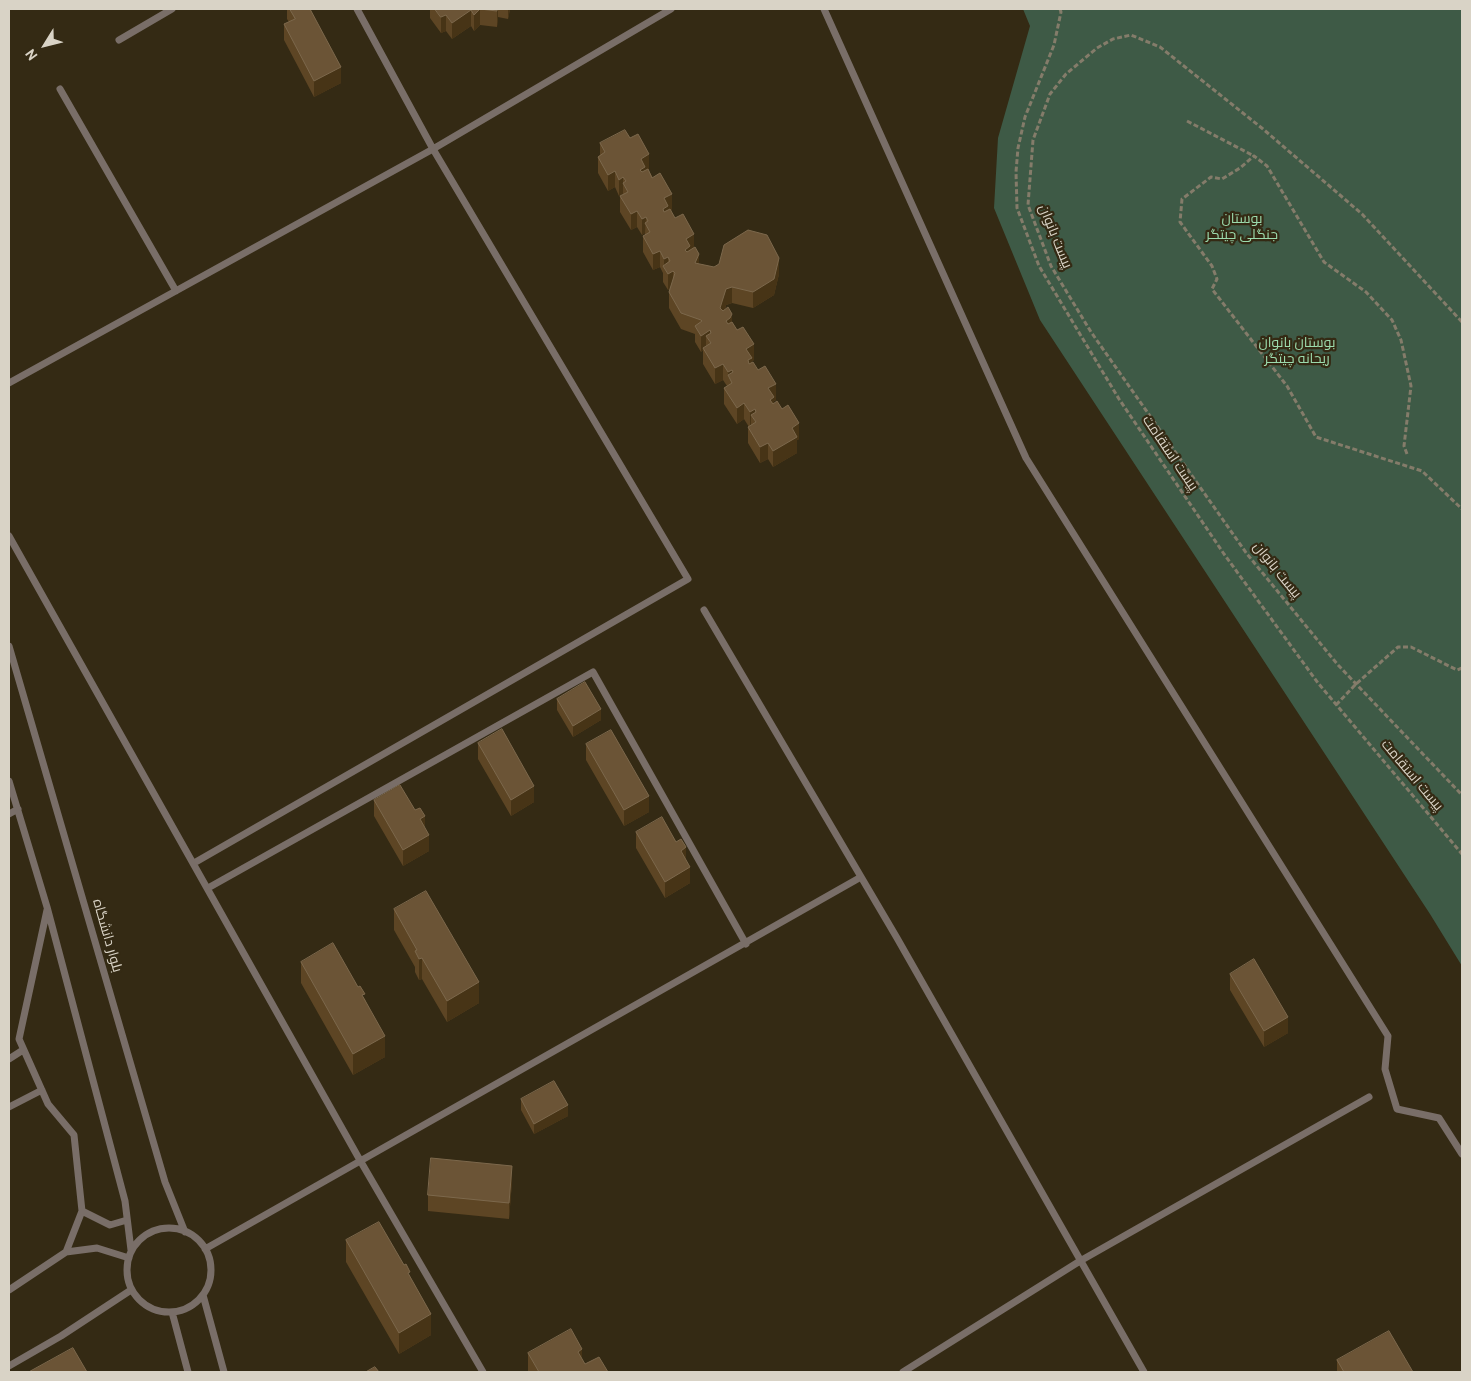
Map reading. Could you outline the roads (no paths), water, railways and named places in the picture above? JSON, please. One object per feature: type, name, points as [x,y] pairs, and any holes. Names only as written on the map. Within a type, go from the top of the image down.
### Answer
[{"type":"lane","points":[[119,40],[172,9]]},
{"type":"lane","points":[[194,864],[688,579],[433,149],[357,9]]},
{"type":"lane","points":[[9,383],[433,149],[671,9]]},
{"type":"lane","points":[[824,9],[1026,458],[1388,1036],[1385,1070],[1397,1109],[1439,1118],[1462,1154]]},
{"type":"lane","points":[[60,89],[176,291]]},
{"type":"lane","points":[[9,536],[361,1162],[483,1372]]},
{"type":"lane","points":[[704,610],[861,877],[1144,1372]]},
{"type":"lane","name":"بلوار دانشگاه","points":[[9,646],[165,1182],[186,1232]]},
{"type":"lane","points":[[208,888],[593,672],[746,944]]},
{"type":"lane","points":[[9,781],[47,907],[125,1201],[131,1250]]},
{"type":"lane","points":[[9,814],[18,810]]},
{"type":"lane","points":[[205,1249],[746,944],[861,877]]},
{"type":"lane","points":[[47,907],[19,1040],[48,1104],[74,1135],[82,1210],[66,1252]]},
{"type":"lane","points":[[9,1059],[24,1050]]},
{"type":"lane","points":[[9,1107],[42,1090]]},
{"type":"lane","points":[[903,1372],[1080,1262],[1369,1097]]},
{"type":"lane","points":[[82,1210],[110,1225],[127,1220]]},
{"type":"lane","points":[[173,1228],[186,1232],[197,1239],[205,1249],[210,1261],[208,1284],[203,1295],[189,1307],[172,1312],[160,1312],[138,1300],[131,1290],[127,1277],[128,1258],[131,1250],[139,1240],[155,1231],[173,1228]]},
{"type":"lane","points":[[9,1290],[66,1252],[97,1248],[128,1258]]},
{"type":"lane","points":[[9,1366],[61,1336],[131,1290]]},
{"type":"lane","points":[[203,1295],[224,1372]]},
{"type":"lane","points":[[172,1312],[188,1372]]},
{"type":"park label","name":"بوستان جنگلی چیتگر","points":[[1242,228]]},
{"type":"park label","name":"بوستان بانوان ریحانه چیتگر","points":[[1297,352]]}]
